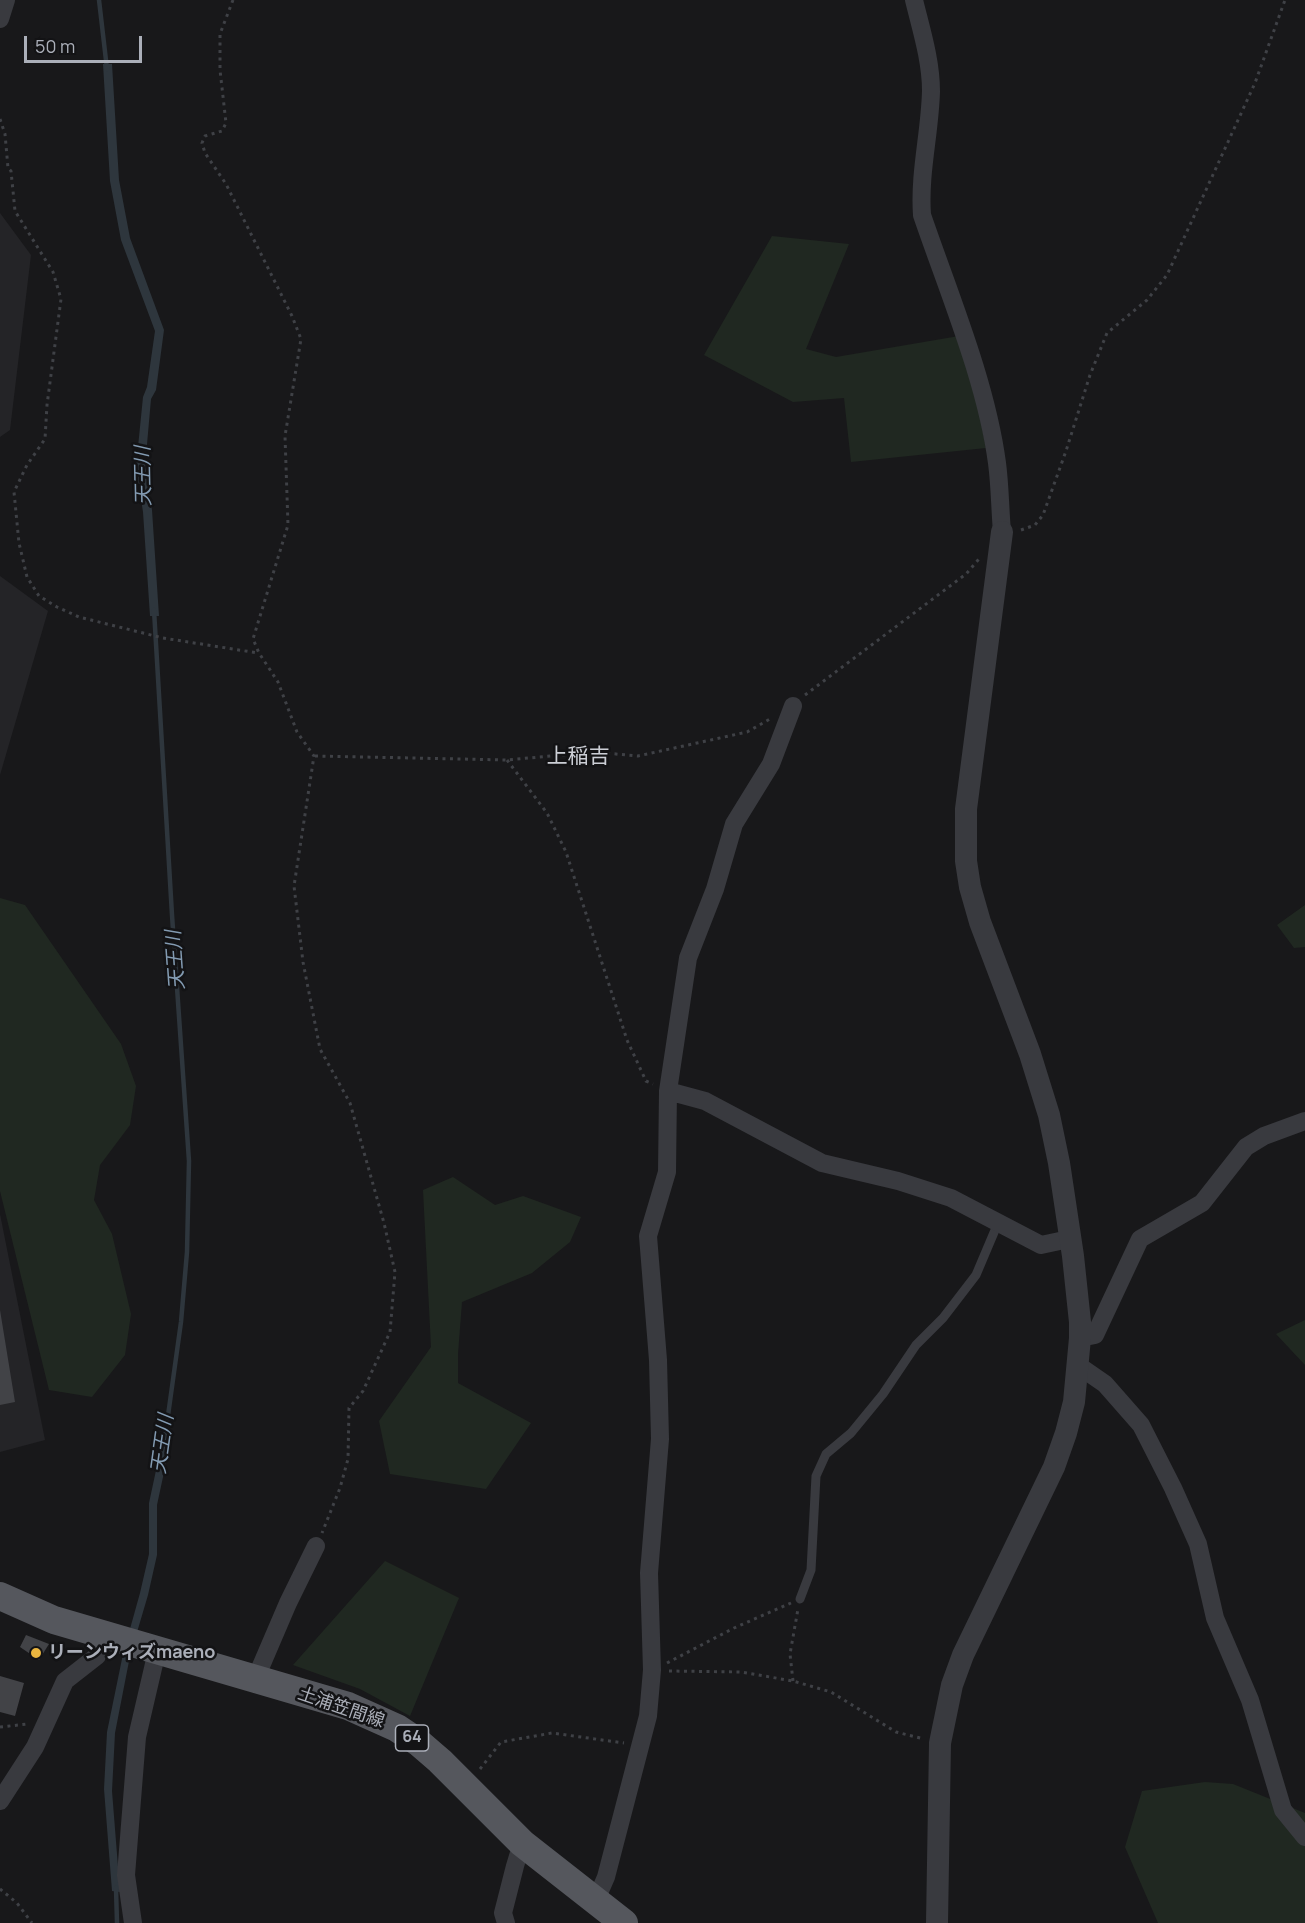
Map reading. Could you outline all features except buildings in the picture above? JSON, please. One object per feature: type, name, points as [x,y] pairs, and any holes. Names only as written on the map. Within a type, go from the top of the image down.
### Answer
[{"type":"main road","name":"土浦笠間線","points":[[0,1596],[32,1612],[348,1706],[374,1716],[418,1742],[522,1843],[624,1923]]},
{"type":"street","points":[[0,19],[6,0]]},
{"type":"street","points":[[914,0],[925,44],[931,90],[920,192],[922,215],[977,376],[990,426],[997,463],[1002,532],[966,809],[966,861],[970,887],[980,922],[1030,1054],[1049,1115],[1059,1163],[1080,1322],[1079,1366],[1074,1402],[1066,1433],[1054,1467],[963,1655],[952,1685],[940,1743],[937,1923]]},
{"type":"street","points":[[596,1900],[606,1876],[648,1716],[652,1670],[649,1573],[660,1439],[658,1360],[648,1236],[667,1172],[668,1091],[688,958],[716,889],[734,824],[771,764],[794,705]]},
{"type":"street","points":[[668,1091],[705,1101],[822,1163],[898,1181],[951,1198],[1041,1245],[1069,1239]]},
{"type":"street","points":[[1080,1338],[1095,1335],[1140,1239],[1202,1203],[1246,1147],[1264,1136],[1305,1121]]},
{"type":"street","points":[[1079,1366],[1105,1384],[1141,1425],[1173,1488],[1198,1544],[1215,1618],[1250,1700],[1283,1810],[1305,1837]]},
{"type":"street","points":[[255,1680],[288,1602],[316,1546]]},
{"type":"street","points":[[0,1801],[35,1747],[65,1681],[97,1656],[131,1643],[137,1737],[126,1875],[133,1923]]},
{"type":"street","points":[[506,1923],[503,1913],[522,1843]]},
{"type":"lane","points":[[800,1599],[811,1570],[816,1476],[826,1454],[851,1432],[883,1394],[916,1345],[943,1318],[976,1275],[998,1223]]},
{"type":"path","points":[[233,0],[220,34],[220,70],[226,123],[222,131],[205,136],[202,144],[205,153],[226,184],[292,316],[301,339],[285,436],[288,525],[253,639],[259,653],[278,682],[297,732],[315,756],[294,886],[303,962],[320,1049],[350,1103],[396,1272],[390,1332],[363,1391],[350,1408],[348,1459],[340,1488],[316,1546]]},
{"type":"path","points":[[1002,532],[1021,530],[1035,525],[1043,515],[1107,333],[1147,300],[1167,275],[1255,83],[1285,0]]},
{"type":"path","points":[[0,119],[8,168],[11,171],[15,211],[53,273],[61,299],[47,405],[45,439],[27,465],[14,492],[19,543],[27,577],[39,596],[57,608],[79,617],[163,638],[259,653]]},
{"type":"path","points":[[315,756],[507,760],[594,752],[638,756],[747,732],[794,705],[810,690],[966,574],[980,557]]},
{"type":"path","points":[[507,760],[547,813],[567,852],[627,1040],[646,1081],[668,1091]]},
{"type":"path","points":[[652,1670],[734,1628],[800,1599]]},
{"type":"path","points":[[793,1681],[790,1654],[800,1599]]},
{"type":"path","points":[[652,1670],[741,1672],[793,1681],[831,1692],[896,1732],[940,1743]]},
{"type":"path","points":[[0,1727],[10,1728],[48,1720]]},
{"type":"path","points":[[465,1787],[501,1742],[552,1733],[640,1745]]},
{"type":"path","points":[[0,1889],[17,1903],[32,1923]]},
{"type":"shaded area","points":[[0,213],[31,255],[10,430],[0,437]]},
{"type":"shaded area","points":[[772,236],[849,244],[806,349],[836,357],[959,336],[974,384],[986,448],[851,462],[844,398],[793,402],[704,355]]},
{"type":"shaded area","points":[[0,576],[48,611],[0,775]]},
{"type":"shaded area","points":[[0,898],[25,905],[121,1044],[136,1086],[130,1125],[100,1165],[94,1200],[112,1234],[131,1314],[125,1355],[92,1397],[49,1390],[0,1191]]},
{"type":"shaded area","points":[[1305,905],[1305,947],[1294,948],[1277,925]]},
{"type":"shaded area","points":[[453,1177],[495,1205],[523,1196],[581,1217],[570,1242],[532,1273],[462,1302],[458,1383],[531,1423],[486,1489],[390,1474],[379,1421],[431,1347],[423,1190]]},
{"type":"shaded area","points":[[0,1214],[45,1440],[0,1452]]},
{"type":"shaded area","points":[[1305,1320],[1305,1365],[1276,1334]]},
{"type":"shaded area","points":[[385,1561],[459,1598],[410,1716],[360,1689],[293,1665]]},
{"type":"shaded area","points":[[1205,1782],[1233,1784],[1305,1813],[1305,1923],[1158,1923],[1125,1847],[1142,1791]]},
{"type":"water","points":[[103,64],[112,64],[119,180],[130,238],[164,330],[156,390],[151,399],[145,467],[152,510],[159,616],[150,616],[143,512],[136,467],[143,397],[147,387],[155,331],[121,240],[110,181]]},
{"type":"water","points":[[158,1461],[166,1463],[157,1505],[157,1555],[130,1656],[115,1733],[112,1791],[120,1892],[112,1891],[104,1789],[107,1732],[123,1654],[149,1554],[149,1503]]},
{"type":"waterway","name":"天王川","points":[[99,0],[107,69]]},
{"type":"waterway","name":"天王川","points":[[154,610],[189,1161],[187,1252],[181,1322],[161,1466]]},
{"type":"waterway","name":"天王川","points":[[116,1888],[117,1923]]},
{"type":"place","name":"リーンウィズmaeno","points":[[36,1653]]},
{"type":"district","name":"上稲吉","points":[[578,757]]}]
